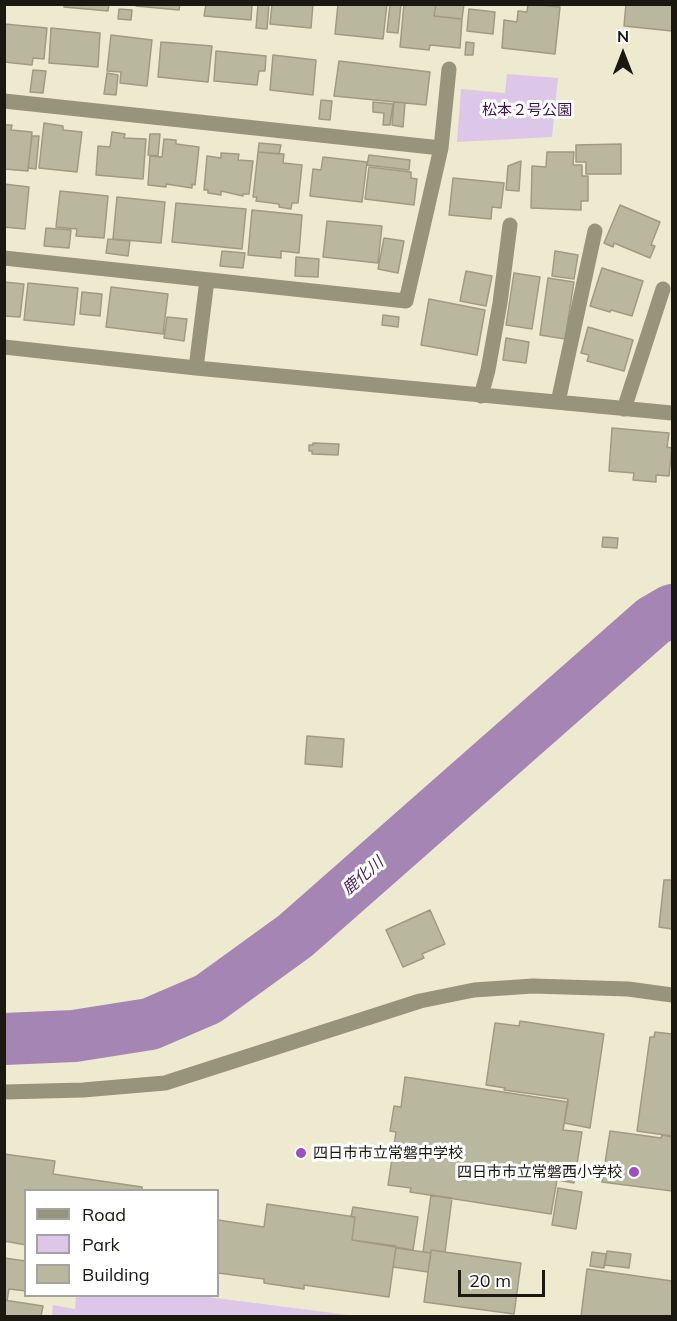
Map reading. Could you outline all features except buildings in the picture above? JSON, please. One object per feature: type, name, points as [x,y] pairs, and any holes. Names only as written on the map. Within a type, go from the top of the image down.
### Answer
[{"type":"street","points":[[4,258],[406,301],[441,148],[449,69]]},
{"type":"street","points":[[4,101],[441,148]]},
{"type":"street","points":[[481,396],[496,325],[510,225]]},
{"type":"street","points":[[558,402],[595,231]]},
{"type":"street","points":[[196,368],[207,280]]},
{"type":"street","points":[[624,409],[663,289]]},
{"type":"street","points":[[4,347],[196,368],[672,413]]},
{"type":"street","points":[[4,1092],[83,1090],[165,1083],[420,1001],[474,990],[533,986],[628,990],[672,995]]},
{"type":"green space","name":"松本２号公園","points":[[507,74],[558,78],[552,137],[457,142],[461,89],[505,93]]},
{"type":"green space","points":[[76,1297],[208,1297],[356,1316],[52,1316],[53,1305],[75,1309]]},
{"type":"waterway","name":"鹿化川","points":[[4,1039],[74,1036],[150,1024],[208,999],[295,936],[653,621],[672,610]]},
{"type":"place","name":"四日市市立常磐中学校","points":[[301,1153]]},
{"type":"place","name":"四日市市立常磐西小学校","points":[[634,1172]]}]
